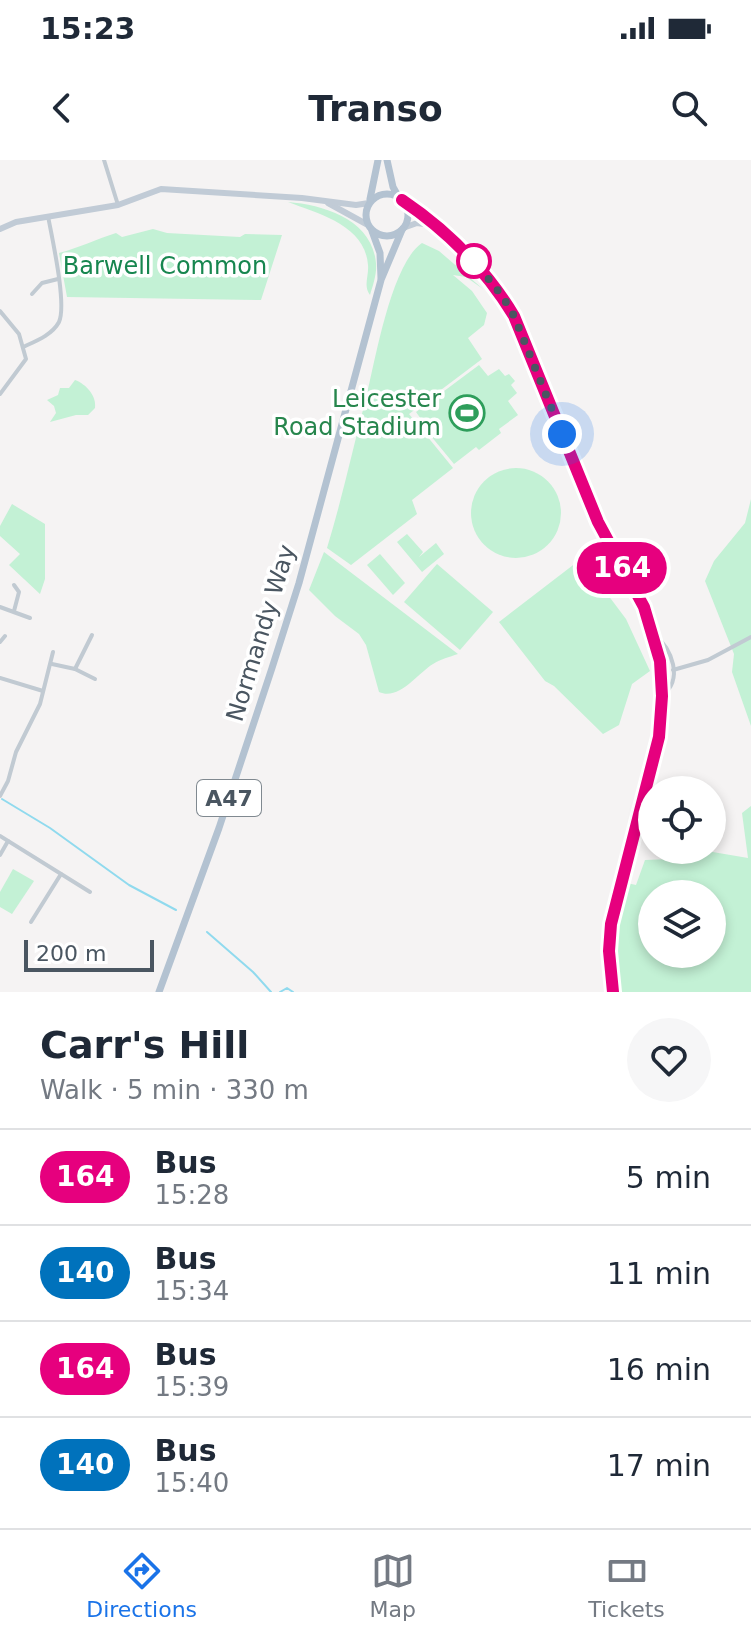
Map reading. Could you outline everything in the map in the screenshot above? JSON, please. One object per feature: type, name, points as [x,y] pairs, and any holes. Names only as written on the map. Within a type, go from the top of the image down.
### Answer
[{"type":"main road","points":[[370,228],[365,214],[378,160]]},
{"type":"main road","points":[[387,160],[393,187],[408,214],[403,229]]},
{"type":"main road","points":[[0,229],[16,222],[118,205],[161,189],[356,205],[369,202],[381,194],[400,198],[431,219],[468,253],[514,316],[598,522],[644,607],[660,661],[662,696],[659,737],[611,924],[609,951],[613,992]]},
{"type":"main road","points":[[320,201],[337,207],[387,236],[417,223],[438,226]]},
{"type":"main road","name":"Normandy Way","points":[[370,228],[380,253],[381,280]]},
{"type":"main road","name":"Normandy Way","points":[[159,992],[251,734],[299,583],[381,280],[403,229]]},
{"type":"street","points":[[104,160],[118,205]]},
{"type":"street","points":[[23,347],[44,337],[58,323],[62,308],[48,216]]},
{"type":"street","points":[[32,294],[42,283],[58,279]]},
{"type":"street","points":[[0,311],[16,328],[25,363],[0,394]]},
{"type":"street","points":[[14,585],[19,592],[14,611]]},
{"type":"street","points":[[0,607],[30,618]]},
{"type":"street","points":[[654,634],[664,643],[672,658],[670,690],[662,696]]},
{"type":"street","points":[[75,669],[92,635]]},
{"type":"street","points":[[0,642],[5,636]]},
{"type":"street","points":[[673,670],[708,660],[751,637]]},
{"type":"street","points":[[0,796],[16,752],[40,704],[53,652]]},
{"type":"street","points":[[51,664],[75,669],[95,679]]},
{"type":"street","points":[[0,678],[43,691]]},
{"type":"street","points":[[0,836],[90,892]]},
{"type":"street","points":[[0,855],[8,841]]},
{"type":"street","points":[[31,922],[61,874]]},
{"type":"green space","points":[[288,202],[331,211],[366,236],[376,263],[370,295],[368,265],[359,240],[338,223]]},
{"type":"green space","name":"Barwell Common","points":[[153,229],[167,233],[240,237],[245,234],[282,235],[261,300],[67,297],[59,253],[116,233],[122,237]]},
{"type":"green space","points":[[422,243],[439,251],[483,289],[466,277],[453,275],[472,291],[487,313],[484,325],[468,338],[482,359],[409,414],[453,468],[412,500],[417,514],[351,565],[327,548],[393,292],[411,254]]},
{"type":"green space","name":"Leicester Road Stadium","points":[[479,365],[488,376],[499,369],[515,381],[511,385],[517,393],[508,401],[518,415],[479,450],[476,447],[454,464],[421,424],[423,422],[416,412]]},
{"type":"green space","points":[[75,380],[90,391],[95,408],[88,415],[50,422],[56,413],[47,400],[58,395],[60,388],[69,388]]},
{"type":"green space","points":[[507,468],[525,468],[541,475],[554,488],[561,504],[561,522],[554,538],[541,551],[525,558],[507,558],[491,551],[478,538],[471,522],[471,504],[478,488],[491,475]]},
{"type":"green space","points":[[751,499],[751,726],[732,672],[734,654],[705,581],[714,561],[745,523]]},
{"type":"green space","points":[[12,504],[45,524],[45,579],[40,594],[9,565],[20,554],[0,536],[0,526]]},
{"type":"green space","points":[[407,534],[423,552],[419,557],[436,543],[444,554],[422,572],[397,542]]},
{"type":"green space","points":[[324,552],[458,654],[433,664],[394,693],[379,692],[366,645],[359,634],[309,590]]},
{"type":"green space","points":[[380,554],[405,583],[393,595],[367,565]]},
{"type":"green space","points":[[581,559],[626,619],[650,671],[632,684],[619,725],[603,734],[545,681],[499,622]]},
{"type":"green space","points":[[437,564],[493,612],[460,650],[404,602]]},
{"type":"green space","points":[[751,806],[751,992],[618,992],[616,963],[621,912],[627,883],[636,885],[644,864],[726,864],[726,854],[748,858],[742,813]]},
{"type":"green space","points":[[13,869],[34,881],[12,914],[0,907],[0,892]]},
{"type":"waterway","points":[[2,799],[50,828],[129,885],[176,910]]},
{"type":"waterway","points":[[207,932],[271,992]]},
{"type":"waterway","points":[[280,992],[287,988],[293,992]]},
{"type":"bus line","name":"164","points":[[402,200],[431,219],[468,253],[503,297],[533,359],[598,522],[644,607],[654,634],[660,661],[662,711],[659,737],[611,924],[609,951],[613,992]]},
{"type":"place","name":"Leicester Road Stadium","points":[[467,413]]},
{"type":"route","points":[[474,261],[468,253],[514,316],[562,434]]}]
